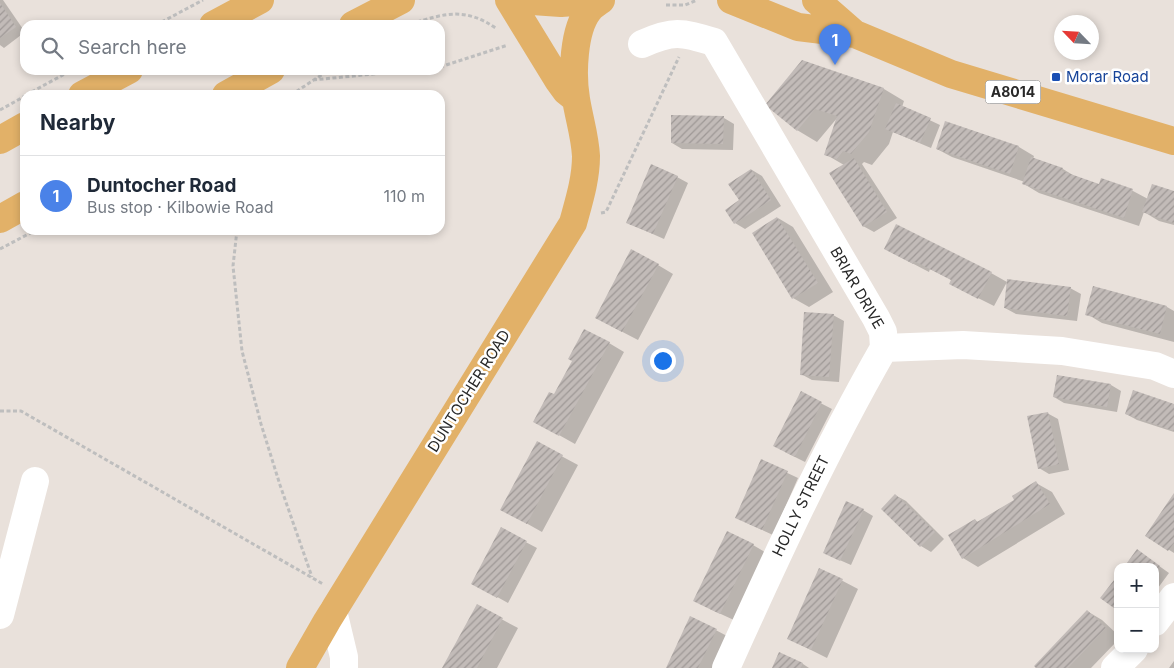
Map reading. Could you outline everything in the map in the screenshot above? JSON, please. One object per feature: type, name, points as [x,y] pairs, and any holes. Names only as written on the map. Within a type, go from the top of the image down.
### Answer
[{"type":"main road","points":[[222,20],[260,0]]},
{"type":"main road","points":[[363,20],[402,0]]},
{"type":"main road","points":[[509,0],[558,80],[566,91],[576,99]]},
{"type":"main road","points":[[518,0],[561,4],[601,0]]},
{"type":"main road","name":"DUNTOCHER ROAD","points":[[300,668],[338,603],[573,223],[583,190],[586,156],[582,124],[576,99],[574,56],[583,19],[589,10],[601,0]]},
{"type":"main road","name":"A8014","points":[[731,0],[798,27],[855,34],[951,74],[1174,141]]},
{"type":"main road","name":"A8014","points":[[816,0],[855,34]]},
{"type":"main road","points":[[91,90],[120,75]]},
{"type":"main road","points":[[235,90],[262,75]]},
{"type":"main road","points":[[0,140],[20,129]]},
{"type":"main road","points":[[0,219],[20,208]]},
{"type":"street","name":"BRIAR DRIVE","points":[[642,44],[661,35],[672,33],[686,33],[714,42],[876,318],[883,332],[884,348],[963,346],[1062,350],[1155,366],[1174,374]]},
{"type":"street","name":"HOLLY STREET","points":[[726,668],[787,533],[855,398],[884,348]]},
{"type":"street","points":[[0,615],[35,481]]},
{"type":"street","points":[[1159,617],[1174,597]]},
{"type":"street","points":[[338,603],[344,668]]},
{"type":"street","points":[[1115,668],[1130,653]]},
{"type":"path","points":[[165,20],[203,0]]},
{"type":"path","points":[[666,5],[685,5],[697,0]]},
{"type":"path","points":[[423,20],[441,14],[463,14],[482,18],[504,34]]},
{"type":"path","points":[[508,39],[512,44]]},
{"type":"path","points":[[573,223],[606,212],[682,51]]},
{"type":"path","points":[[35,90],[63,75]]},
{"type":"path","points":[[298,90],[322,75]]},
{"type":"path","points":[[313,80],[364,75]]},
{"type":"path","points":[[0,110],[20,98]]},
{"type":"path","points":[[0,249],[27,235]]},
{"type":"path","points":[[236,235],[233,266],[242,350],[261,424],[312,577]]},
{"type":"path","points":[[0,411],[21,411],[312,577],[338,603]]},
{"type":"building","points":[[0,3],[16,27],[0,38]]},
{"type":"building","points":[[802,60],[884,88],[869,132],[851,154],[843,151],[837,159],[824,155],[837,116],[815,109],[797,131],[765,105]]},
{"type":"building","points":[[896,103],[931,118],[920,143],[885,129]]},
{"type":"building","points":[[671,115],[724,116],[723,144],[671,143]]},
{"type":"building","points":[[945,121],[1019,146],[1010,174],[936,149]]},
{"type":"building","points":[[1031,157],[1063,168],[1062,171],[1099,184],[1101,178],[1133,189],[1124,218],[1022,184]]},
{"type":"building","points":[[854,158],[887,212],[863,227],[829,173]]},
{"type":"building","points":[[651,164],[678,176],[653,234],[626,223]]},
{"type":"building","points":[[751,169],[771,200],[734,224],[725,210],[739,200],[728,184]]},
{"type":"building","points":[[1152,184],[1174,191],[1174,223],[1142,212]]},
{"type":"building","points":[[777,217],[818,283],[792,299],[752,233]]},
{"type":"building","points":[[896,224],[992,272],[978,299],[949,284],[951,280],[914,261],[913,264],[884,249]]},
{"type":"building","points":[[631,249],[659,264],[622,332],[595,318]]},
{"type":"building","points":[[1007,279],[1071,287],[1067,316],[1004,308]]},
{"type":"building","points":[[1093,286],[1167,306],[1160,334],[1085,315]]},
{"type":"building","points":[[804,312],[834,314],[829,377],[800,375]]},
{"type":"building","points":[[584,329],[610,342],[559,436],[533,422],[549,392],[554,394],[572,361],[568,359]]},
{"type":"building","points":[[1057,375],[1111,384],[1107,407],[1053,397]]},
{"type":"building","points":[[1133,390],[1174,404],[1174,431],[1125,414]]},
{"type":"building","points":[[801,391],[822,402],[795,457],[773,446]]},
{"type":"building","points":[[1048,412],[1059,464],[1038,469],[1027,416]]},
{"type":"building","points":[[537,441],[563,455],[527,524],[500,510]]},
{"type":"building","points":[[761,459],[788,471],[762,530],[735,518]]},
{"type":"building","points":[[1036,481],[1050,504],[962,559],[948,535],[975,519],[977,522],[1014,500],[1012,496]]},
{"type":"building","points":[[1174,493],[1174,543],[1168,551],[1145,536]]},
{"type":"building","points":[[895,494],[935,532],[920,547],[881,509]]},
{"type":"building","points":[[846,501],[864,509],[840,561],[823,553]]},
{"type":"building","points":[[501,527],[527,541],[497,598],[471,584]]},
{"type":"building","points":[[727,531],[754,544],[720,614],[693,601]]},
{"type":"building","points":[[1137,549],[1156,563],[1127,563]]},
{"type":"building","points":[[819,568],[843,579],[811,650],[787,639]]},
{"type":"building","points":[[1114,580],[1114,608],[1100,598]]},
{"type":"building","points":[[477,604],[503,618],[477,668],[442,668]]},
{"type":"building","points":[[1087,610],[1106,628],[1068,668],[1036,668],[1034,666]]},
{"type":"building","points":[[690,616],[717,629],[698,668],[666,668]]},
{"type":"building","points":[[779,652],[803,663],[801,668],[772,668]]},
{"type":"place","name":"Duntocher Road","points":[[835,65]]},
{"type":"place","name":"Morar Road","points":[[1056,77]]}]
